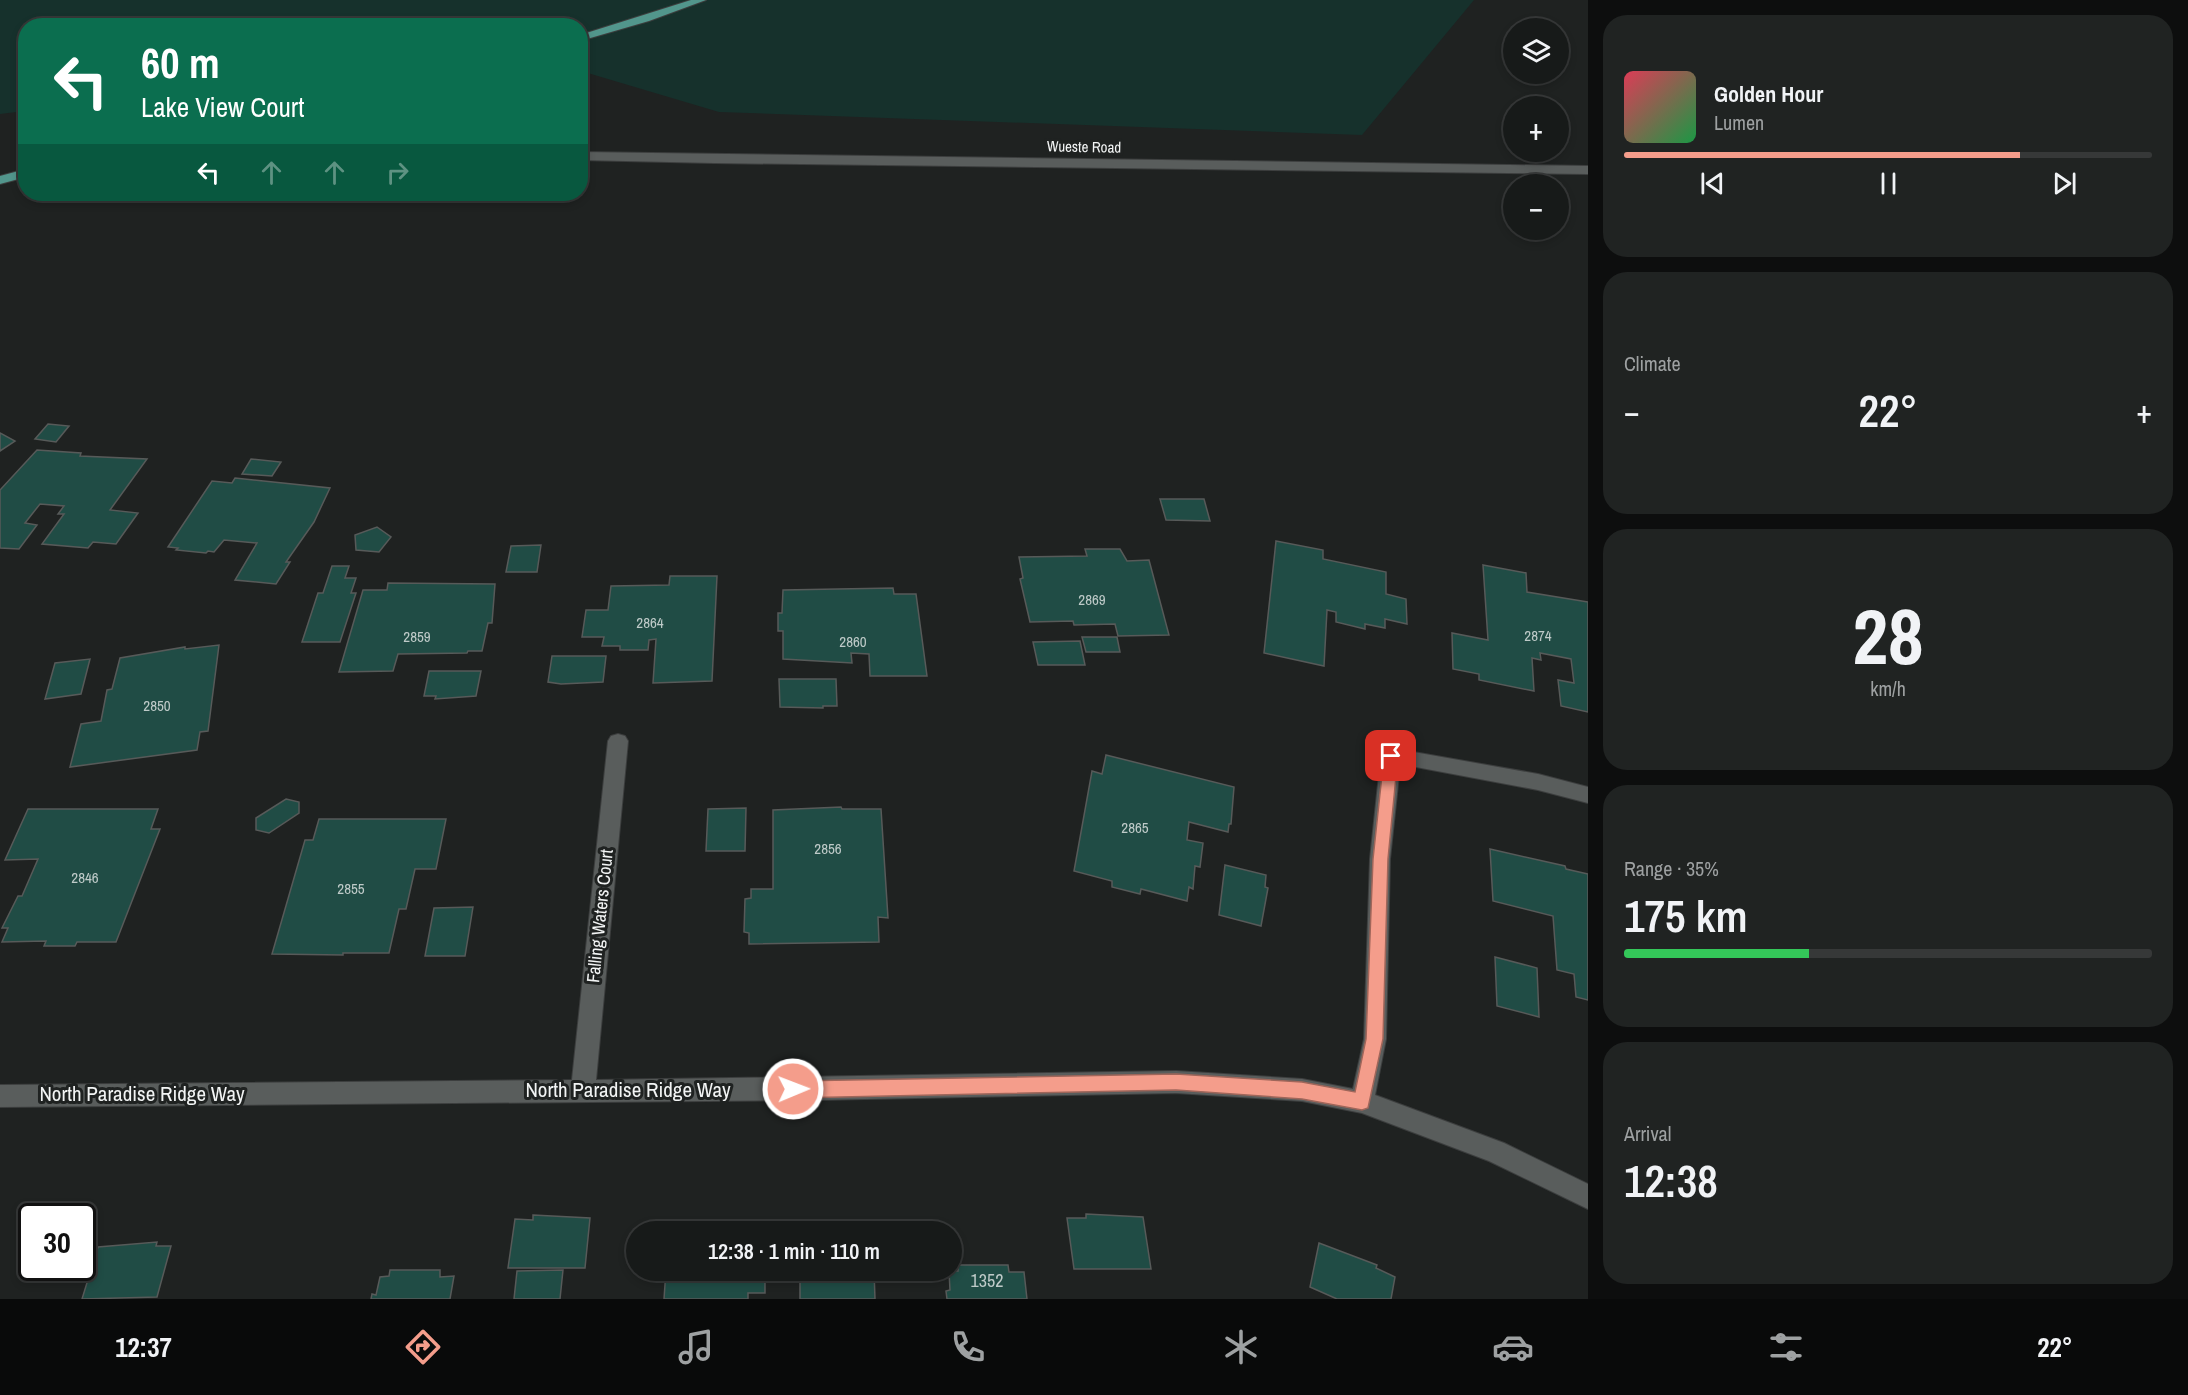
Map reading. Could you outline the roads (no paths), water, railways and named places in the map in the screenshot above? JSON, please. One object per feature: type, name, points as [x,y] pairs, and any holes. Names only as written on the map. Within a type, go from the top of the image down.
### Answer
[{"type":"main road","points":[[588,36],[701,0]]},
{"type":"main road","points":[[0,180],[18,175]]},
{"type":"street","name":"Wueste Road","points":[[588,156],[1588,170]]},
{"type":"street","name":"Falling Waters Court","points":[[583,1091],[618,741]]},
{"type":"street","points":[[1362,1102],[1375,1039],[1380,859],[1391,756],[1538,782],[1588,795]]},
{"type":"street","name":"North Paradise Ridge Way","points":[[0,1096],[815,1089],[1176,1082],[1302,1090],[1362,1102],[1496,1151],[1588,1197]]}]
